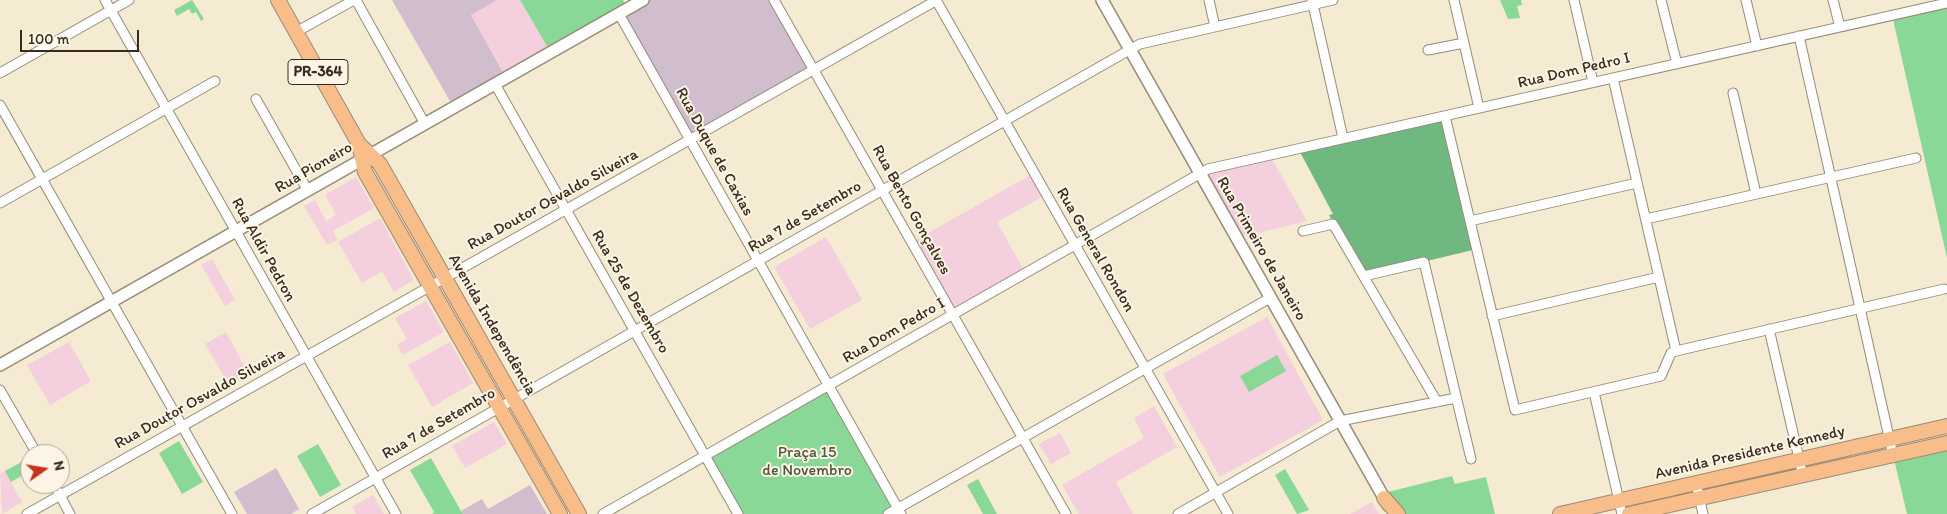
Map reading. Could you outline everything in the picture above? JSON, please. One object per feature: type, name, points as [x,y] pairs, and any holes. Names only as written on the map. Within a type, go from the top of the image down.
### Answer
[{"type":"main road","name":"PR-364","points":[[278,0],[367,157]]},
{"type":"main road","name":"Avenida Independência","points":[[367,157],[380,164],[579,514]]},
{"type":"main road","points":[[367,157],[365,172],[560,514]]},
{"type":"main road","name":"Avenida Presidente Kennedy","points":[[1560,514],[1620,507],[1696,483],[1947,426]]},
{"type":"main road","name":"Avenida Presidente Kennedy","points":[[1629,514],[1947,443]]},
{"type":"main road","points":[[1384,498],[1398,514]]},
{"type":"street","name":"Rua Aldir Pedron","points":[[105,0],[396,514]]},
{"type":"street","points":[[0,73],[129,0]]},
{"type":"street","points":[[296,32],[355,0],[425,124]]},
{"type":"street","name":"Rua Pioneiro","points":[[0,365],[644,0]]},
{"type":"street","name":"Rua Bento Gonçalves","points":[[774,0],[1066,514]]},
{"type":"street","name":"Rua Doutor Osvaldo Silveira","points":[[27,514],[937,0]]},
{"type":"street","name":"Rua General Rondon","points":[[937,0],[1228,514]]},
{"type":"street","name":"Rua Primeiro de Janeiro","points":[[1102,0],[1130,50],[1204,171],[1270,298],[1393,514]]},
{"type":"street","points":[[1209,0],[1215,27]]},
{"type":"street","name":"Rua 7 de Setembro","points":[[312,514],[1140,44],[1312,2],[1333,0]]},
{"type":"street","points":[[1454,0],[1479,108]]},
{"type":"street","points":[[1574,0],[1593,82]]},
{"type":"street","points":[[1661,0],[1677,64]]},
{"type":"street","points":[[1746,0],[1757,46]]},
{"type":"street","points":[[1834,0],[1840,27]]},
{"type":"street","points":[[1312,2],[1343,138]]},
{"type":"street","name":"Rua Dom Pedro I","points":[[602,514],[1204,171],[1840,27],[1922,4],[1947,3]]},
{"type":"street","name":"Rua Duque de Caxias","points":[[619,14],[900,511]]},
{"type":"street","points":[[1799,36],[1893,455]]},
{"type":"street","points":[[1428,50],[1464,43]]},
{"type":"street","points":[[1613,78],[1676,350]]},
{"type":"street","points":[[0,203],[214,81]]},
{"type":"street","name":"Rua 25 de Dezembro","points":[[495,84],[738,514]]},
{"type":"street","points":[[1733,93],[1756,194]]},
{"type":"street","points":[[256,99],[308,190]]},
{"type":"street","points":[[0,105],[232,514]]},
{"type":"street","points":[[1445,116],[1514,410],[1661,376],[1671,353],[1676,350],[1944,289]]},
{"type":"street","points":[[1646,219],[1916,158]]},
{"type":"street","points":[[1470,221],[1637,183]]},
{"type":"street","points":[[1303,231],[1333,224],[1437,402]]},
{"type":"street","points":[[1364,276],[1424,262],[1471,459]]},
{"type":"street","points":[[1492,316],[1659,277]]},
{"type":"street","points":[[888,514],[900,511],[1023,438],[1270,298]]},
{"type":"street","points":[[1769,329],[1803,476]]},
{"type":"street","points":[[0,390],[30,444]]},
{"type":"street","points":[[1594,392],[1620,507]]},
{"type":"street","points":[[1178,514],[1340,421],[1456,398]]},
{"type":"street","points":[[1696,483],[1703,514]]},
{"type":"street","points":[[60,495],[70,514]]},
{"type":"shaded area","points":[[392,0],[497,0],[471,15],[506,78],[454,108]]},
{"type":"shaded area","points":[[497,0],[520,0],[551,53],[506,78],[471,15]]},
{"type":"shaded area","points":[[643,0],[774,0],[814,70],[690,140],[619,14]]},
{"type":"shaded area","points":[[1270,155],[1307,221],[1237,238],[1200,173]]},
{"type":"shaded area","points":[[1034,173],[1047,194],[997,222],[1026,274],[953,315],[912,242]]},
{"type":"shaded area","points":[[356,177],[374,208],[333,231],[337,240],[327,245],[304,206],[315,200],[326,221],[336,215],[325,195]]},
{"type":"shaded area","points":[[380,218],[414,280],[394,292],[382,271],[362,283],[338,242]]},
{"type":"shaded area","points":[[826,237],[862,300],[810,329],[774,267]]},
{"type":"shaded area","points":[[212,259],[235,300],[225,306],[201,265]]},
{"type":"shaded area","points":[[426,301],[444,332],[403,355],[397,345],[407,339],[395,318]]},
{"type":"shaded area","points":[[1267,317],[1323,420],[1220,477],[1163,374]]},
{"type":"shaded area","points":[[226,332],[249,374],[229,385],[205,344]]},
{"type":"shaded area","points":[[69,342],[91,381],[50,405],[27,365]]},
{"type":"shaded area","points":[[450,342],[473,383],[432,407],[408,365]]},
{"type":"shaded area","points":[[1154,406],[1177,447],[1116,482],[1133,514],[1079,514],[1062,485],[1144,438],[1134,418]]},
{"type":"shaded area","points":[[494,422],[507,444],[465,468],[452,446]]},
{"type":"shaded area","points":[[1060,433],[1071,453],[1051,464],[1039,444]]},
{"type":"shaded area","points":[[276,468],[299,509],[291,514],[247,514],[234,492]]},
{"type":"shaded area","points":[[5,471],[22,502],[2,514],[0,474]]},
{"type":"shaded area","points":[[530,485],[547,514],[463,514],[461,511],[482,499],[488,509]]},
{"type":"shaded area","points":[[373,495],[384,514],[356,514],[352,507]]},
{"type":"shaded area","points":[[1372,502],[1379,514],[1350,514]]},
{"type":"green space","points":[[192,0],[204,19],[201,21],[196,12],[192,14],[189,9],[177,16],[174,10]]},
{"type":"green space","points":[[520,0],[623,0],[628,9],[551,53]]},
{"type":"green space","points":[[1500,0],[1521,0],[1522,5],[1517,6],[1520,18],[1508,19]]},
{"type":"green space","points":[[1947,3],[1947,258],[1892,15]]},
{"type":"green space","points":[[1445,116],[1477,249],[1364,276],[1333,223],[1329,215],[1333,214],[1300,152]]},
{"type":"green space","points":[[1277,355],[1286,371],[1249,392],[1240,376]]},
{"type":"green space","name":"Praça 15 de Novembro","points":[[829,385],[898,508],[888,514],[738,514],[705,456]]},
{"type":"green space","points":[[179,441],[203,482],[182,494],[159,453]]},
{"type":"green space","points":[[318,444],[341,485],[320,497],[297,456]]},
{"type":"green space","points":[[1947,447],[1947,514],[1907,514],[1894,459]]},
{"type":"green space","points":[[431,458],[463,514],[432,514],[434,512],[410,470]]},
{"type":"green space","points":[[20,463],[20,477],[11,482],[5,471]]},
{"type":"green space","points":[[1285,469],[1309,510],[1297,514],[1275,475]]},
{"type":"green space","points":[[1452,476],[1455,484],[1486,477],[1495,514],[1403,514],[1384,493]]},
{"type":"green space","points":[[978,479],[997,514],[983,514],[967,485]]}]
